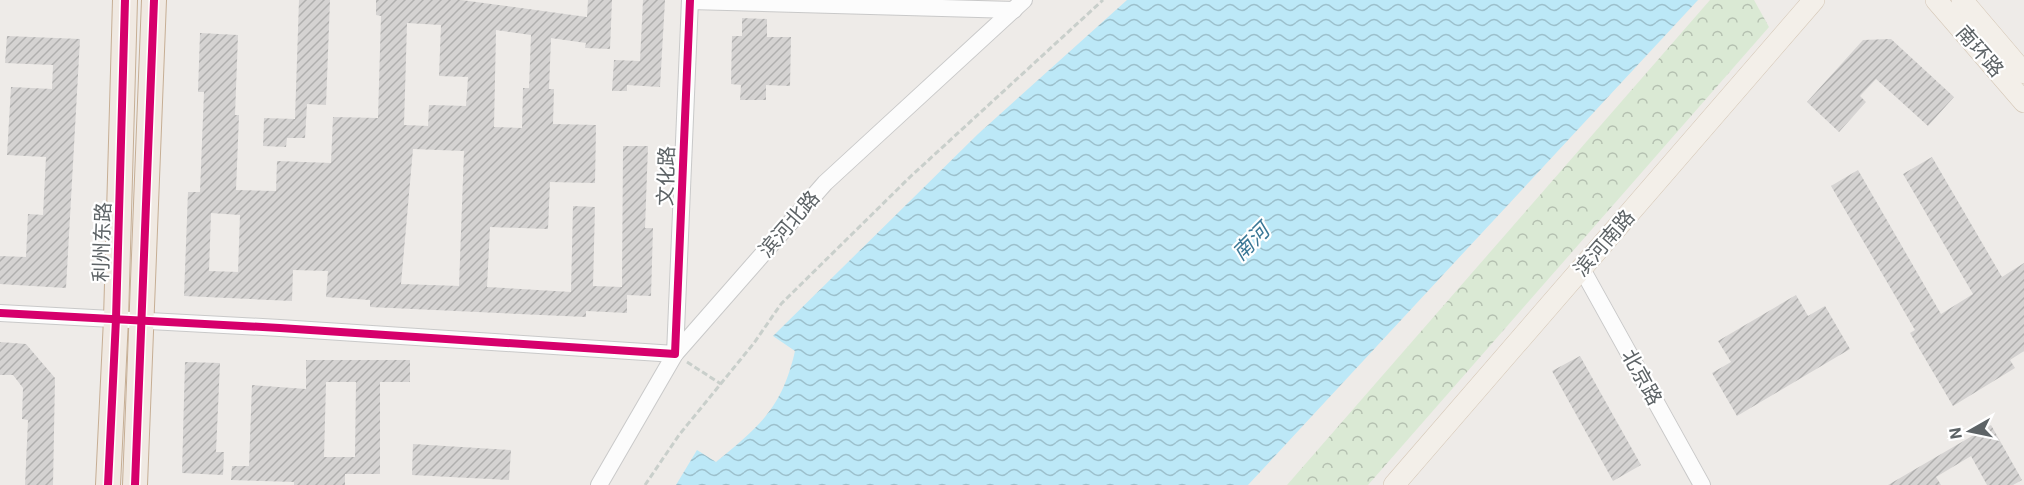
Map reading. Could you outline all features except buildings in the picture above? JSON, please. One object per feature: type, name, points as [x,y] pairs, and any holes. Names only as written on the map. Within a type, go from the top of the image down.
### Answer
[{"type":"highway","name":"利州东路","points":[[108,485],[116,319],[125,0]]},
{"type":"highway","points":[[135,485],[154,0]]},
{"type":"main road","name":"滨河南路","points":[[1394,485],[1814,0]]},
{"type":"main road","name":"南环路","points":[[1936,0],[2024,102]]},
{"type":"main road","points":[[1962,0],[2024,73]]},
{"type":"street","points":[[690,0],[1019,5]]},
{"type":"street","name":"文化路","points":[[675,354],[690,0]]},
{"type":"street","name":"滨河北路","points":[[598,485],[675,354],[825,183],[1019,5]]},
{"type":"street","name":"北京路","points":[[1582,269],[1702,485]]},
{"type":"street","points":[[0,313],[675,354]]},
{"type":"path","points":[[645,485],[679,435],[721,384],[781,304],[910,177],[1102,0]]},
{"type":"path","points":[[675,354],[721,384]]},
{"type":"green space","points":[[1710,0],[1754,0],[1769,27],[1368,485],[1287,485]]},
{"type":"water","name":"南河","points":[[1127,0],[1698,0],[1248,485],[676,485],[697,450],[716,462],[757,426],[776,402],[790,371],[795,351],[773,336],[978,134]]},
{"type":"cycle path","points":[[108,485],[116,319],[125,0]]},
{"type":"cycle path","points":[[135,485],[154,0]]},
{"type":"cycle path","points":[[0,313],[280,328],[675,354],[690,0]]}]
